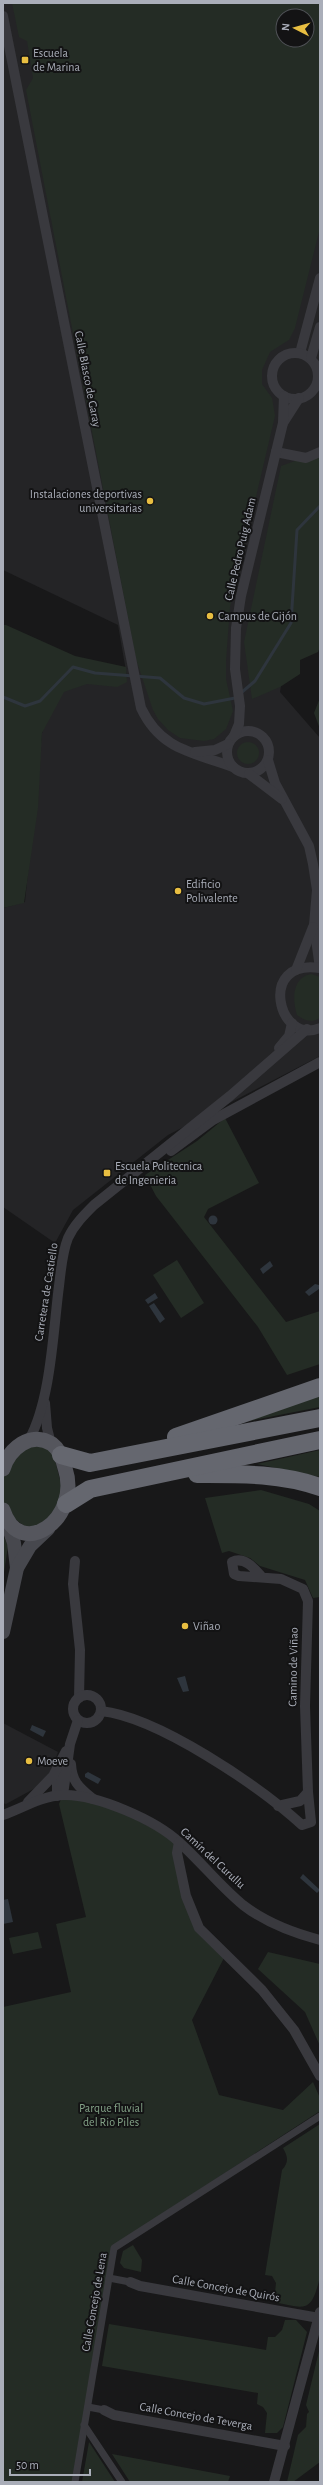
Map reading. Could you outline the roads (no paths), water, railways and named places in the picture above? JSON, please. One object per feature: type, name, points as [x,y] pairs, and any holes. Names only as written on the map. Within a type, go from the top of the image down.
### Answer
[{"type":"highway","points":[[129,1456],[173,1438],[320,1387]]},
{"type":"highway","points":[[56,1449],[90,1463],[320,1418]]},
{"type":"highway","points":[[66,1504],[90,1489],[320,1440]]},
{"type":"highway","points":[[160,1473],[266,1474],[299,1480],[320,1487]]},
{"type":"main road","points":[[3,1469],[10,1454],[24,1442]]},
{"type":"main road","points":[[3,1443],[24,1442],[56,1449],[69,1478],[66,1504],[56,1522],[30,1546],[18,1568],[3,1632]]},
{"type":"main road","points":[[4,1513],[14,1528],[22,1532],[34,1533],[48,1528]]},
{"type":"main road","points":[[4,1513],[14,1543],[18,1568]]},
{"type":"street","name":"Calle Blasco de Garay","points":[[3,16],[131,666],[141,708],[148,724],[163,740],[191,752]]},
{"type":"street","points":[[300,353],[320,278]]},
{"type":"street","points":[[311,358],[320,327]]},
{"type":"street","points":[[300,353],[311,358],[318,371],[316,385],[306,396],[299,398],[284,396],[278,391],[272,378],[275,364],[286,355],[300,353]]},
{"type":"street","name":"Calle Pedro Puig Adam","points":[[255,731],[246,720],[240,706],[236,684],[236,628],[241,596],[283,423],[284,396]]},
{"type":"street","name":"Calle Pedro Puig Adam","points":[[283,423],[299,398]]},
{"type":"street","points":[[276,452],[306,458],[320,452]]},
{"type":"street","name":"Calle Pedro Puig Adam","points":[[231,740],[239,724],[240,706]]},
{"type":"street","points":[[191,752],[215,750],[247,730],[255,731],[268,742],[270,753],[268,760],[262,768],[249,774]]},
{"type":"street","points":[[231,740],[228,756],[233,767]]},
{"type":"street","points":[[191,752],[249,774],[286,803]]},
{"type":"street","points":[[268,760],[276,783],[309,846],[317,890],[314,926],[320,968],[309,967],[296,970]]},
{"type":"street","points":[[314,926],[296,970],[282,985],[279,995],[280,1006],[292,1023],[307,1029],[320,1028]]},
{"type":"street","points":[[266,1066],[289,1036],[292,1023]]},
{"type":"street","points":[[230,1096],[307,1029]]},
{"type":"street","name":"Carretera de Castiello","points":[[154,1157],[169,1153],[214,1120],[320,1062]]},
{"type":"street","name":"Carretera de Castiello","points":[[24,1442],[35,1428],[44,1397],[61,1267],[68,1238],[77,1222],[94,1205],[230,1096],[245,1098],[261,1093]]},
{"type":"street","name":"Carretera de Castiello","points":[[44,1397],[47,1428],[56,1449]]},
{"type":"street","points":[[60,1796],[70,1744],[78,1720],[73,1709],[79,1698],[80,1650],[73,1584],[75,1561]]},
{"type":"street","name":"Camino de Viñao","points":[[101,1711],[134,1719],[174,1737],[241,1778],[302,1825],[310,1824],[305,1706],[308,1601],[304,1589],[280,1578],[261,1576]]},
{"type":"street","points":[[78,1720],[86,1723],[92,1722],[99,1716],[101,1711],[98,1701],[93,1697],[79,1698]]},
{"type":"street","points":[[25,1805],[53,1776],[70,1744]]},
{"type":"street","points":[[70,1744],[72,1777],[80,1789],[94,1800]]},
{"type":"street","points":[[57,1768],[60,1796]]},
{"type":"street","points":[[278,1806],[300,1801],[308,1792]]},
{"type":"street","points":[[5,1814],[25,1805],[60,1796]]},
{"type":"street","name":"Camín del Curullu","points":[[60,1796],[94,1800],[137,1816],[180,1842],[208,1873],[244,1905],[265,1919],[320,1940]]},
{"type":"street","points":[[180,1842],[177,1853],[186,1896],[199,1928],[262,1990],[294,2030],[320,2077]]},
{"type":"street","name":"Calle Concejo de Lena","points":[[75,2482],[114,2248],[320,2116]]},
{"type":"street","points":[[109,2278],[130,2282]]},
{"type":"street","name":"Calle Concejo de Quirós","points":[[130,2282],[140,2286],[319,2315]]},
{"type":"street","points":[[273,2481],[285,2446],[319,2315]]},
{"type":"street","points":[[88,2407],[104,2410]]},
{"type":"street","name":"Calle Concejo de Teverga","points":[[104,2410],[114,2415],[285,2446]]},
{"type":"street","points":[[84,2425],[122,2482]]},
{"type":"waterway","points":[[3,697],[25,706],[40,701],[73,667],[95,673],[160,678],[184,698],[204,704],[235,698],[255,681],[291,623],[297,530],[320,506]]},
{"type":"place","name":"Escuela de Marina","points":[[25,60]]},
{"type":"place","name":"Instalaciones deportivas universitarias","points":[[150,501]]},
{"type":"place","name":"Campus de Gijón","points":[[210,616]]},
{"type":"place","name":"Edificio Polivalente","points":[[178,891]]},
{"type":"place","name":"Escuela Politecnica de Ingenieria","points":[[107,1173]]},
{"type":"place","name":"Viñao","points":[[185,1626]]},
{"type":"place","name":"Moeve","points":[[29,1761]]},
{"type":"park label","name":"Parque fluvial del Rio Piles","points":[[111,2115]]}]
